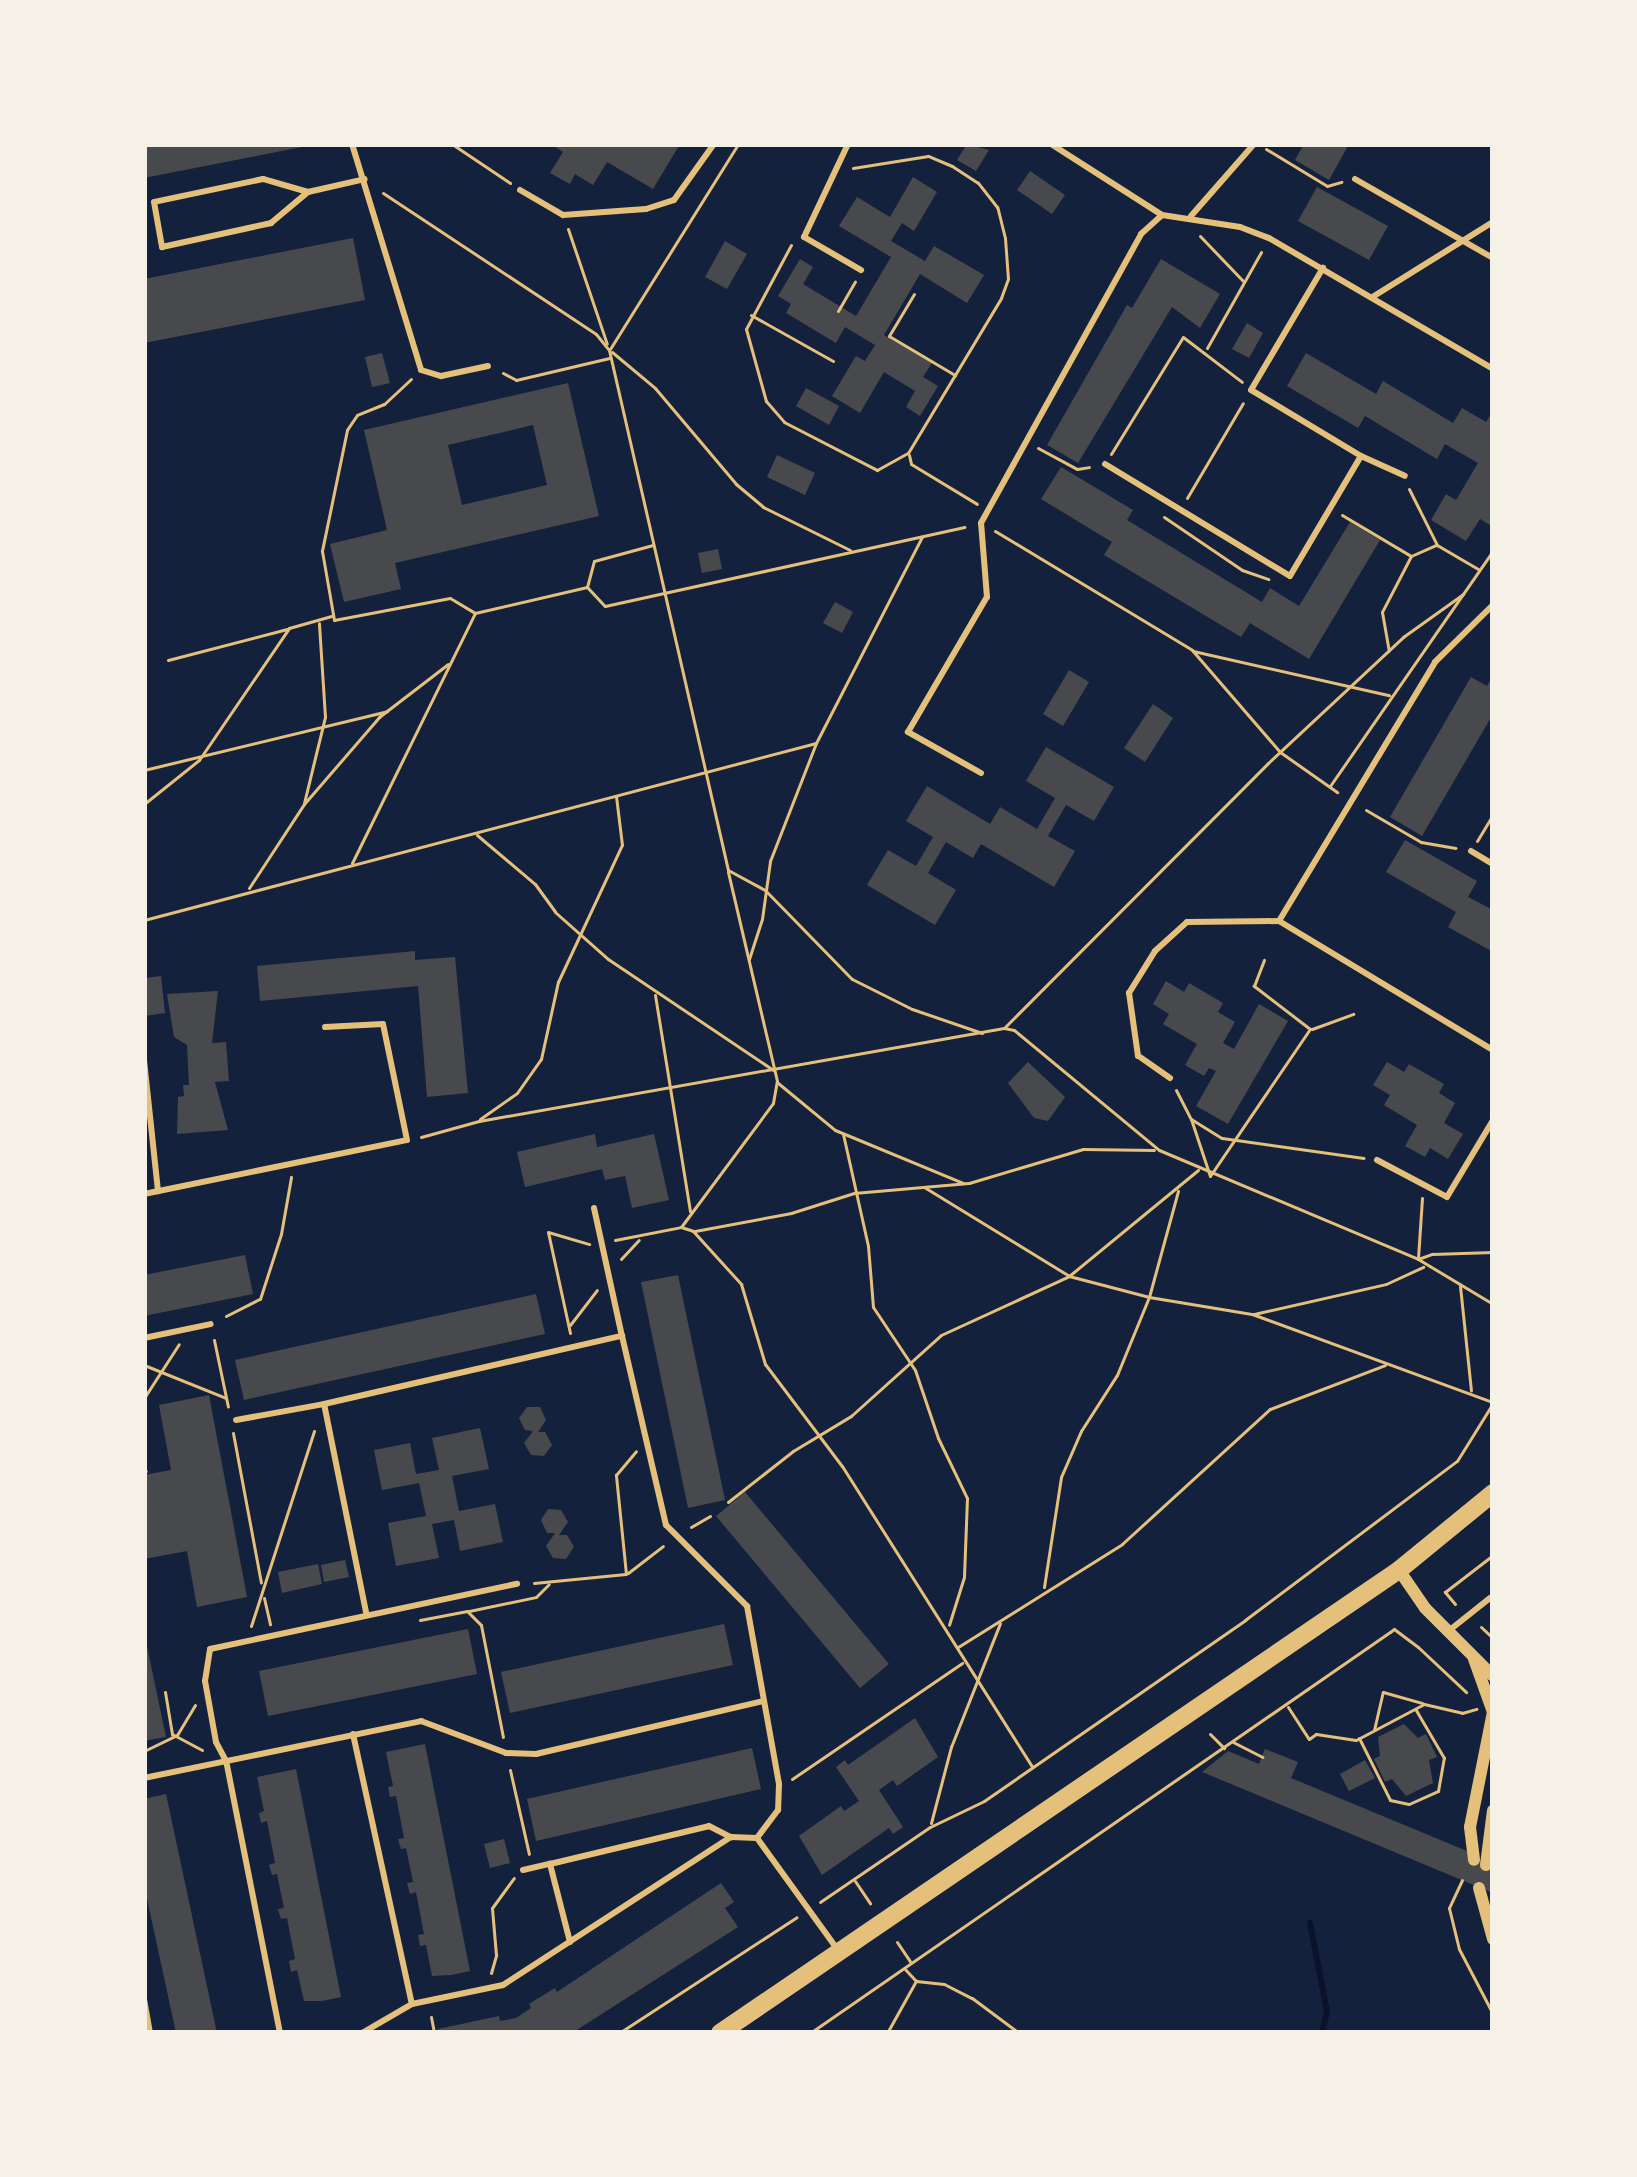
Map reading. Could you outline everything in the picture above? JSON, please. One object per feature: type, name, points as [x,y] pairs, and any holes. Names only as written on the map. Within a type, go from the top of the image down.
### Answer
[{"type":"main road","points":[[720,2033],[1399,1570],[1493,1492]]},
{"type":"street","points":[[1399,1570],[1448,1631],[1493,1676]]},
{"type":"street","points":[[1474,1659],[1493,1712],[1470,1827],[1480,1862],[1493,1810]]},
{"type":"street","points":[[1479,1888],[1493,1939]]},
{"type":"lane","points":[[352,144],[421,370],[441,376],[488,366]]},
{"type":"lane","points":[[520,190],[563,215],[646,209],[674,200],[714,144]]},
{"type":"lane","points":[[848,144],[804,238],[861,270]]},
{"type":"lane","points":[[1051,144],[1162,215],[1191,216],[1269,238],[1493,369]]},
{"type":"lane","points":[[1191,216],[1256,144]]},
{"type":"lane","points":[[308,192],[263,179],[154,202],[162,247],[271,223],[308,192],[365,178]]},
{"type":"lane","points":[[1355,179],[1493,258]]},
{"type":"lane","points":[[981,772],[908,732],[987,597],[981,523],[1141,234],[1162,215]]},
{"type":"lane","points":[[1374,296],[1493,222]]},
{"type":"lane","points":[[1323,268],[1251,390],[1361,456],[1405,476]]},
{"type":"lane","points":[[1105,464],[1290,576],[1361,456]]},
{"type":"lane","points":[[1280,921],[1435,662],[1493,605]]},
{"type":"lane","points":[[1471,851],[1493,865]]},
{"type":"lane","points":[[1170,1078],[1138,1055],[1129,993],[1155,951],[1187,922],[1280,921],[1493,1050]]},
{"type":"lane","points":[[144,1194],[407,1140],[383,1024],[325,1027]]},
{"type":"lane","points":[[144,1060],[158,1191]]},
{"type":"lane","points":[[1377,1160],[1447,1197],[1493,1120]]},
{"type":"lane","points":[[594,1208],[666,1525],[748,1606],[779,1784],[778,1810],[757,1838]]},
{"type":"lane","points":[[144,1338],[211,1324]]},
{"type":"lane","points":[[236,1420],[622,1336]]},
{"type":"lane","points":[[324,1404],[366,1612]]},
{"type":"lane","points":[[280,2033],[226,1761],[216,1742],[206,1681],[210,1649],[366,1612],[517,1584]]},
{"type":"lane","points":[[1448,1631],[1490,1598]]},
{"type":"lane","points":[[144,1778],[421,1721],[506,1753],[536,1754],[763,1701]]},
{"type":"lane","points":[[353,1734],[412,2004]]},
{"type":"lane","points":[[528,1869],[709,1826],[731,1838],[757,1838]]},
{"type":"lane","points":[[362,2033],[412,2004],[485,1992],[731,1838]]},
{"type":"lane","points":[[757,1838],[839,1952]]},
{"type":"lane","points":[[550,1864],[570,1942]]},
{"type":"lane","points":[[144,1999],[150,2033]]},
{"type":"path","points":[[452,144],[520,190]]},
{"type":"path","points":[[609,350],[738,144]]},
{"type":"path","points":[[1256,144],[1327,186],[1355,179]]},
{"type":"path","points":[[796,240],[746,328],[766,401],[784,422],[877,470],[908,453],[1008,279],[997,207],[978,183],[928,156],[840,168]]},
{"type":"path","points":[[365,178],[408,214],[596,334],[655,388],[750,496],[775,514],[852,551]]},
{"type":"path","points":[[563,215],[611,358],[777,1082],[772,1103],[681,1227]]},
{"type":"path","points":[[1191,216],[1193,229],[1244,283]]},
{"type":"path","points":[[1206,350],[1269,238]]},
{"type":"path","points":[[838,311],[861,270]]},
{"type":"path","points":[[914,294],[889,336],[956,376]]},
{"type":"path","points":[[750,314],[833,361]]},
{"type":"path","points":[[1026,442],[1077,469],[1105,464],[1183,337],[1206,350],[1251,390],[1180,510]]},
{"type":"path","points":[[488,366],[516,380],[611,358]]},
{"type":"path","points":[[421,370],[383,404],[358,415],[347,430],[322,551],[334,620],[450,598],[475,613],[587,586]]},
{"type":"path","points":[[908,453],[911,464],[988,512]]},
{"type":"path","points":[[1405,476],[1418,514],[1437,545],[1480,570]]},
{"type":"path","points":[[1329,510],[1411,556]]},
{"type":"path","points":[[587,586],[605,606],[981,523],[1192,650],[1280,752],[1421,842],[1471,851],[1493,814]]},
{"type":"path","points":[[748,960],[776,845],[816,743],[922,536]]},
{"type":"path","points":[[587,586],[594,561],[655,545]]},
{"type":"path","points":[[1389,650],[1382,612],[1411,556],[1437,545]]},
{"type":"path","points":[[1329,787],[1493,551]]},
{"type":"path","points":[[407,1140],[479,1120],[1004,1028],[1280,752],[1389,650],[1463,594]]},
{"type":"path","points":[[351,865],[475,613]]},
{"type":"path","points":[[168,660],[333,616]]},
{"type":"path","points":[[304,804],[323,724],[319,621]]},
{"type":"path","points":[[144,804],[170,788],[202,755],[289,628]]},
{"type":"path","points":[[1192,650],[1411,701]]},
{"type":"path","points":[[248,889],[304,804],[387,710],[450,662]]},
{"type":"path","points":[[144,770],[387,710]]},
{"type":"path","points":[[144,920],[816,743]]},
{"type":"path","points":[[479,1120],[517,1093],[538,1065],[558,982],[584,936],[624,839],[616,796]]},
{"type":"path","points":[[476,832],[584,936],[655,993],[774,1071]]},
{"type":"path","points":[[728,870],[765,890],[853,979],[912,1009],[983,1034]]},
{"type":"path","points":[[1264,960],[1254,986],[1310,1029]]},
{"type":"path","points":[[655,993],[690,1213]]},
{"type":"path","points":[[1210,1176],[1310,1029],[1353,1015]]},
{"type":"path","points":[[1004,1028],[1024,1038],[1159,1150],[1210,1176],[1418,1259],[1493,1304]]},
{"type":"path","points":[[1170,1078],[1191,1119],[1210,1176]]},
{"type":"path","points":[[777,1082],[843,1134],[963,1183]]},
{"type":"path","points":[[1191,1119],[1222,1138],[1377,1160]]},
{"type":"path","points":[[843,1134],[868,1246],[873,1307],[909,1358],[967,1498],[964,1576],[948,1629]]},
{"type":"path","points":[[693,1231],[790,1213],[854,1193],[963,1183],[1083,1149],[1159,1150]]},
{"type":"path","points":[[272,1634],[211,1324],[260,1299],[280,1234],[293,1163]]},
{"type":"path","points":[[728,1502],[851,1416],[909,1358],[941,1335],[1069,1276],[1198,1170]]},
{"type":"path","points":[[1418,1259],[1423,1184]]},
{"type":"path","points":[[619,2033],[930,1827],[984,1801],[1033,1768],[1457,1461],[1493,1402],[1252,1314],[1148,1297],[1069,1276],[924,1187]]},
{"type":"path","points":[[1044,1590],[1061,1477],[1081,1431],[1117,1376],[1148,1297],[1179,1190]]},
{"type":"path","points":[[573,1348],[548,1232],[591,1245],[681,1227],[693,1231],[741,1283],[765,1364],[948,1629],[975,1685],[1033,1768]]},
{"type":"path","points":[[1418,1259],[1432,1253],[1493,1252]]},
{"type":"path","points":[[1252,1314],[1386,1284],[1426,1265]]},
{"type":"path","points":[[1460,1285],[1472,1394]]},
{"type":"path","points":[[144,1398],[190,1328]]},
{"type":"path","points":[[956,1648],[1141,1530],[1270,1409],[1388,1364]]},
{"type":"path","points":[[144,1365],[226,1398]]},
{"type":"path","points":[[245,1639],[324,1404]]},
{"type":"path","points":[[1485,1410],[1493,1414]]},
{"type":"path","points":[[517,1584],[626,1574],[616,1475],[645,1441]]},
{"type":"path","points":[[1457,1606],[1445,1592],[1493,1555]]},
{"type":"path","points":[[406,1623],[467,1611],[481,1624],[528,1869],[492,1908],[496,1955],[485,1992]]},
{"type":"path","points":[[930,1827],[1000,1621]]},
{"type":"path","points":[[1477,1624],[1493,1638]]},
{"type":"path","points":[[810,2033],[1212,1761],[1394,1629],[1478,1708],[1479,1724]]},
{"type":"path","points":[[779,1784],[806,1772],[963,1662]]},
{"type":"path","points":[[144,1751],[175,1736],[206,1681]]},
{"type":"path","points":[[165,1692],[175,1736]]},
{"type":"path","points":[[1374,1730],[1383,1692],[1462,1713],[1478,1708]]},
{"type":"path","points":[[1286,1704],[1309,1739],[1316,1734],[1359,1738],[1424,1704]]},
{"type":"path","points":[[1359,1738],[1390,1800],[1409,1804],[1438,1791],[1444,1758],[1415,1708]]},
{"type":"path","points":[[1210,1734],[1226,1749]]},
{"type":"path","points":[[175,1736],[226,1761]]},
{"type":"path","points":[[1233,1742],[1262,1757]]},
{"type":"path","points":[[854,1880],[870,1903]]},
{"type":"path","points":[[1462,1880],[1449,1908],[1459,1949],[1493,2014]]},
{"type":"path","points":[[897,1942],[911,1963]]},
{"type":"path","points":[[904,1967],[916,1981],[944,1984],[972,1998],[1018,2033]]},
{"type":"path","points":[[887,2033],[916,1981]]},
{"type":"path","points":[[428,2002],[434,2033]]},
{"type":"building","points":[[144,144],[307,144],[307,146],[144,178]]},
{"type":"building","points":[[551,144],[680,144],[653,189],[607,162],[593,185],[575,174],[570,184],[550,173],[563,152]]},
{"type":"building","points":[[967,144],[989,150],[976,171],[957,160]]},
{"type":"building","points":[[1304,144],[1349,144],[1329,180],[1295,160]]},
{"type":"building","points":[[1030,171],[1065,195],[1052,214],[1017,190]]},
{"type":"building","points":[[913,177],[937,192],[914,231],[902,223],[891,241],[925,261],[934,246],[984,275],[967,303],[920,274],[884,335],[932,363],[923,377],[938,386],[920,416],[906,407],[915,391],[884,372],[860,413],[832,396],[856,356],[865,361],[875,345],[845,327],[836,343],[786,313],[791,304],[778,296],[800,259],[813,267],[803,284],[856,316],[891,257],[839,226],[857,197],[890,217]]},
{"type":"building","points":[[1317,187],[1388,226],[1369,260],[1298,221]]},
{"type":"building","points":[[353,238],[365,300],[144,343],[144,279]]},
{"type":"building","points":[[725,241],[747,254],[727,289],[705,277]]},
{"type":"building","points":[[1161,259],[1220,294],[1200,328],[1172,307],[1078,463],[1047,445],[1127,305],[1132,308]]},
{"type":"building","points":[[1247,323],[1263,333],[1249,358],[1232,349]]},
{"type":"building","points":[[382,353],[390,383],[372,387],[365,357]]},
{"type":"building","points":[[1306,353],[1376,394],[1383,381],[1453,423],[1462,408],[1486,422],[1493,411],[1490,525],[1480,519],[1466,541],[1431,520],[1446,494],[1456,500],[1478,463],[1445,444],[1437,459],[1365,416],[1358,428],[1287,386]]},
{"type":"building","points":[[568,383],[599,516],[395,563],[401,589],[344,602],[330,544],[387,530],[364,430]],"holes":[[[533,425],[547,485],[462,505],[448,445]]]},
{"type":"building","points":[[806,388],[839,406],[829,425],[796,406]]},
{"type":"building","points":[[777,455],[815,473],[805,495],[767,477]]},
{"type":"building","points":[[1061,467],[1133,510],[1127,520],[1262,602],[1270,588],[1299,606],[1350,522],[1380,540],[1309,659],[1250,623],[1241,637],[1104,555],[1112,542],[1041,499]]},
{"type":"building","points":[[718,549],[722,569],[702,573],[698,553]]},
{"type":"building","points":[[835,602],[853,612],[842,633],[823,623]]},
{"type":"building","points":[[1069,670],[1089,682],[1063,726],[1043,714]]},
{"type":"building","points":[[1493,675],[1493,714],[1422,836],[1390,817],[1471,677],[1487,686]]},
{"type":"building","points":[[1153,704],[1173,718],[1145,762],[1124,748]]},
{"type":"building","points":[[1046,747],[1114,787],[1094,821],[1066,805],[1048,836],[1075,851],[1054,887],[981,844],[973,858],[946,842],[928,873],[956,890],[935,925],[867,885],[888,850],[916,866],[933,837],[906,821],[927,786],[990,824],[1000,807],[1037,829],[1055,798],[1026,781]]},
{"type":"building","points":[[1405,840],[1477,881],[1468,897],[1493,910],[1493,952],[1448,927],[1456,912],[1386,872]]},
{"type":"building","points":[[415,951],[415,960],[455,957],[468,1093],[427,1097],[418,986],[260,1001],[257,966]]},
{"type":"building","points":[[161,976],[165,1013],[144,1016],[144,978]]},
{"type":"building","points":[[1166,981],[1184,992],[1189,983],[1223,1003],[1218,1012],[1235,1022],[1223,1043],[1234,1049],[1259,1004],[1288,1021],[1228,1124],[1196,1106],[1216,1071],[1209,1068],[1204,1076],[1185,1065],[1197,1044],[1163,1024],[1169,1014],[1153,1004]]},
{"type":"building","points":[[218,991],[212,1043],[226,1042],[229,1081],[215,1082],[228,1130],[177,1134],[178,1097],[184,1096],[183,1085],[189,1085],[187,1045],[174,1037],[167,994]]},
{"type":"building","points":[[1028,1062],[1065,1097],[1048,1121],[1034,1118],[1008,1083]]},
{"type":"building","points":[[1387,1062],[1404,1072],[1409,1064],[1444,1084],[1439,1093],[1455,1103],[1444,1123],[1463,1134],[1448,1159],[1430,1148],[1425,1157],[1405,1146],[1417,1125],[1384,1105],[1390,1095],[1373,1085]]},
{"type":"building","points":[[595,1134],[597,1147],[654,1134],[669,1200],[632,1208],[625,1176],[605,1180],[602,1169],[525,1187],[517,1152]]},
{"type":"building","points":[[245,1255],[253,1294],[144,1316],[144,1275]]},
{"type":"building","points":[[678,1275],[725,1500],[688,1508],[641,1282]]},
{"type":"building","points":[[536,1294],[545,1334],[244,1400],[235,1360]]},
{"type":"building","points":[[209,1395],[247,1597],[197,1607],[187,1551],[144,1559],[144,1475],[171,1470],[159,1405]]},
{"type":"building","points":[[527,1407],[540,1407],[546,1420],[538,1432],[545,1432],[552,1445],[544,1456],[531,1455],[524,1443],[533,1431],[525,1430],[519,1418]]},
{"type":"building","points":[[480,1428],[489,1469],[452,1476],[459,1511],[495,1504],[503,1542],[460,1551],[454,1520],[432,1524],[439,1558],[396,1566],[388,1523],[426,1516],[419,1483],[382,1490],[374,1450],[410,1443],[416,1474],[439,1470],[432,1438]]},
{"type":"building","points":[[745,1492],[889,1664],[860,1688],[716,1516]]},
{"type":"building","points":[[548,1509],[561,1510],[568,1522],[559,1535],[567,1535],[574,1547],[566,1559],[553,1558],[546,1546],[555,1533],[547,1533],[541,1520]]},
{"type":"building","points":[[345,1560],[349,1577],[324,1582],[321,1565]]},
{"type":"building","points":[[318,1564],[322,1584],[282,1593],[278,1572]]},
{"type":"building","points":[[724,1624],[733,1665],[510,1713],[501,1672]]},
{"type":"building","points":[[468,1629],[477,1674],[268,1716],[259,1671]]},
{"type":"building","points":[[144,1632],[166,1737],[144,1741]]},
{"type":"building","points":[[915,1718],[938,1757],[897,1786],[893,1780],[879,1790],[903,1827],[893,1834],[889,1828],[822,1875],[799,1836],[841,1806],[844,1811],[859,1801],[836,1767],[845,1760],[848,1765]]},
{"type":"building","points":[[1404,1724],[1418,1738],[1426,1734],[1437,1757],[1429,1760],[1433,1783],[1406,1796],[1392,1779],[1385,1782],[1374,1759],[1380,1756],[1378,1737]]},
{"type":"building","points":[[425,1744],[470,1971],[451,1975],[432,1976],[426,1945],[420,1946],[418,1935],[424,1934],[416,1892],[410,1894],[407,1883],[413,1882],[406,1848],[401,1849],[398,1839],[404,1838],[396,1796],[390,1797],[388,1787],[393,1786],[386,1752]]},
{"type":"building","points":[[752,1748],[761,1789],[536,1841],[527,1799]]},
{"type":"building","points":[[1265,1749],[1298,1762],[1291,1778],[1467,1851],[1493,1868],[1493,1893],[1202,1772],[1228,1751],[1259,1764]]},
{"type":"building","points":[[1365,1760],[1375,1778],[1349,1791],[1340,1774]]},
{"type":"building","points":[[296,1769],[341,1997],[322,2001],[304,2001],[297,1970],[291,1972],[289,1961],[295,1959],[287,1918],[281,1919],[278,1909],[284,1908],[277,1874],[272,1875],[269,1865],[275,1863],[267,1821],[261,1823],[259,1813],[264,1811],[257,1777]]},
{"type":"building","points":[[166,1794],[217,2033],[176,2033],[146,1894],[144,1799]]},
{"type":"building","points":[[504,1839],[510,1863],[490,1868],[484,1844]]},
{"type":"building","points":[[721,1883],[734,1902],[725,1908],[738,1927],[572,2033],[439,2033],[438,2029],[499,2016],[500,2021],[516,2018],[531,2008],[529,2004],[555,1988],[557,1992]]},
{"type":"waterway","points":[[1310,1923],[1327,2011],[1322,2033]]}]
